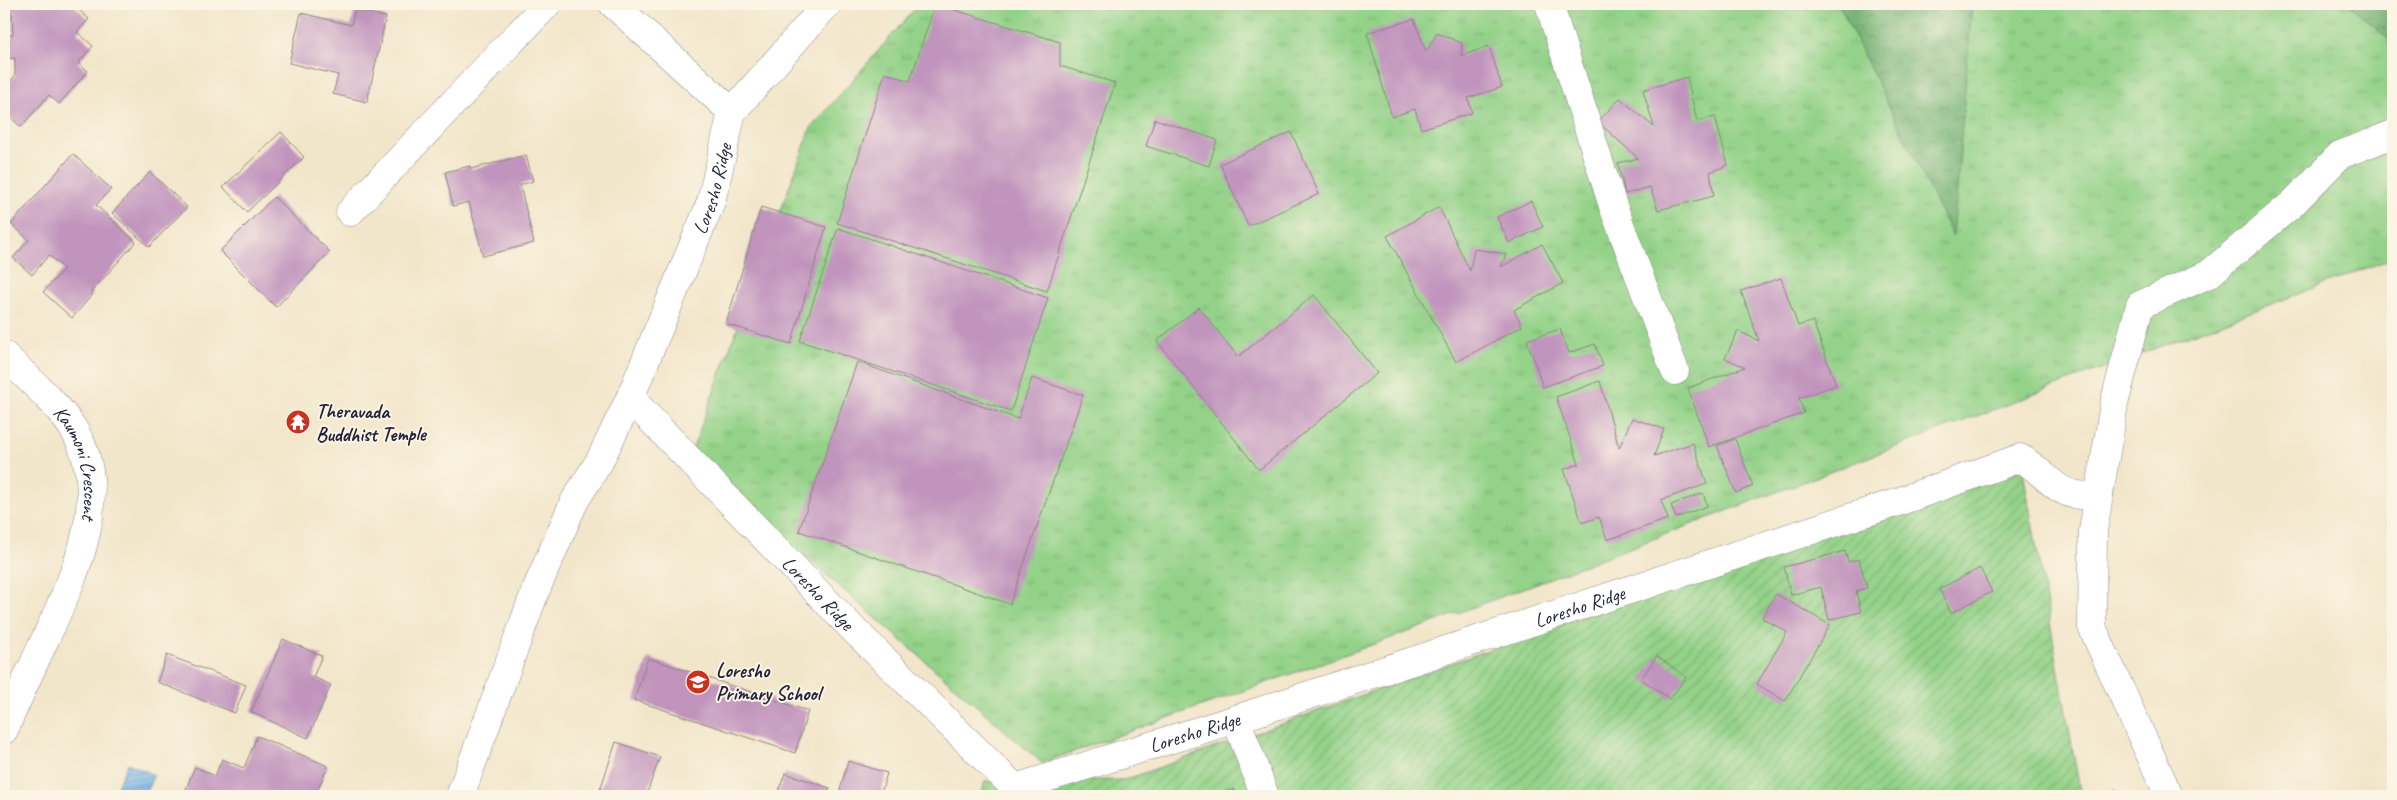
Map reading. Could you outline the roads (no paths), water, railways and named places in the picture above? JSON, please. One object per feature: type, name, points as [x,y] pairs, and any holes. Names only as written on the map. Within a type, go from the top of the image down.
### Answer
[{"type":"street","points":[[350,212],[547,4]]},
{"type":"street","points":[[613,4],[732,112]]},
{"type":"street","name":"Loresho Ridge","points":[[460,796],[535,592],[574,502],[600,462],[630,398],[711,202],[732,112],[827,4]]},
{"type":"street","points":[[1548,4],[1613,206],[1675,371]]},
{"type":"street","points":[[2169,796],[2092,627],[2093,531],[2114,404],[2140,305],[2209,274],[2291,205],[2340,155],[2393,134]]},
{"type":"street","name":"Kaumoni Crescent","points":[[4,355],[58,409],[74,431],[88,465],[90,513],[78,568],[4,730]]},
{"type":"street","name":"Loresho Ridge","points":[[630,398],[1013,792],[1895,503],[2020,458],[2031,463],[2058,487],[2078,495],[2099,494]]},
{"type":"street","points":[[1236,719],[1265,796]]},
{"type":"water","points":[[128,763],[154,775],[144,796],[112,796]]},
{"type":"place","name":"Theravada Buddhist Temple","points":[[298,422]]},
{"type":"place","name":"Loresho Primary School","points":[[698,682]]}]
